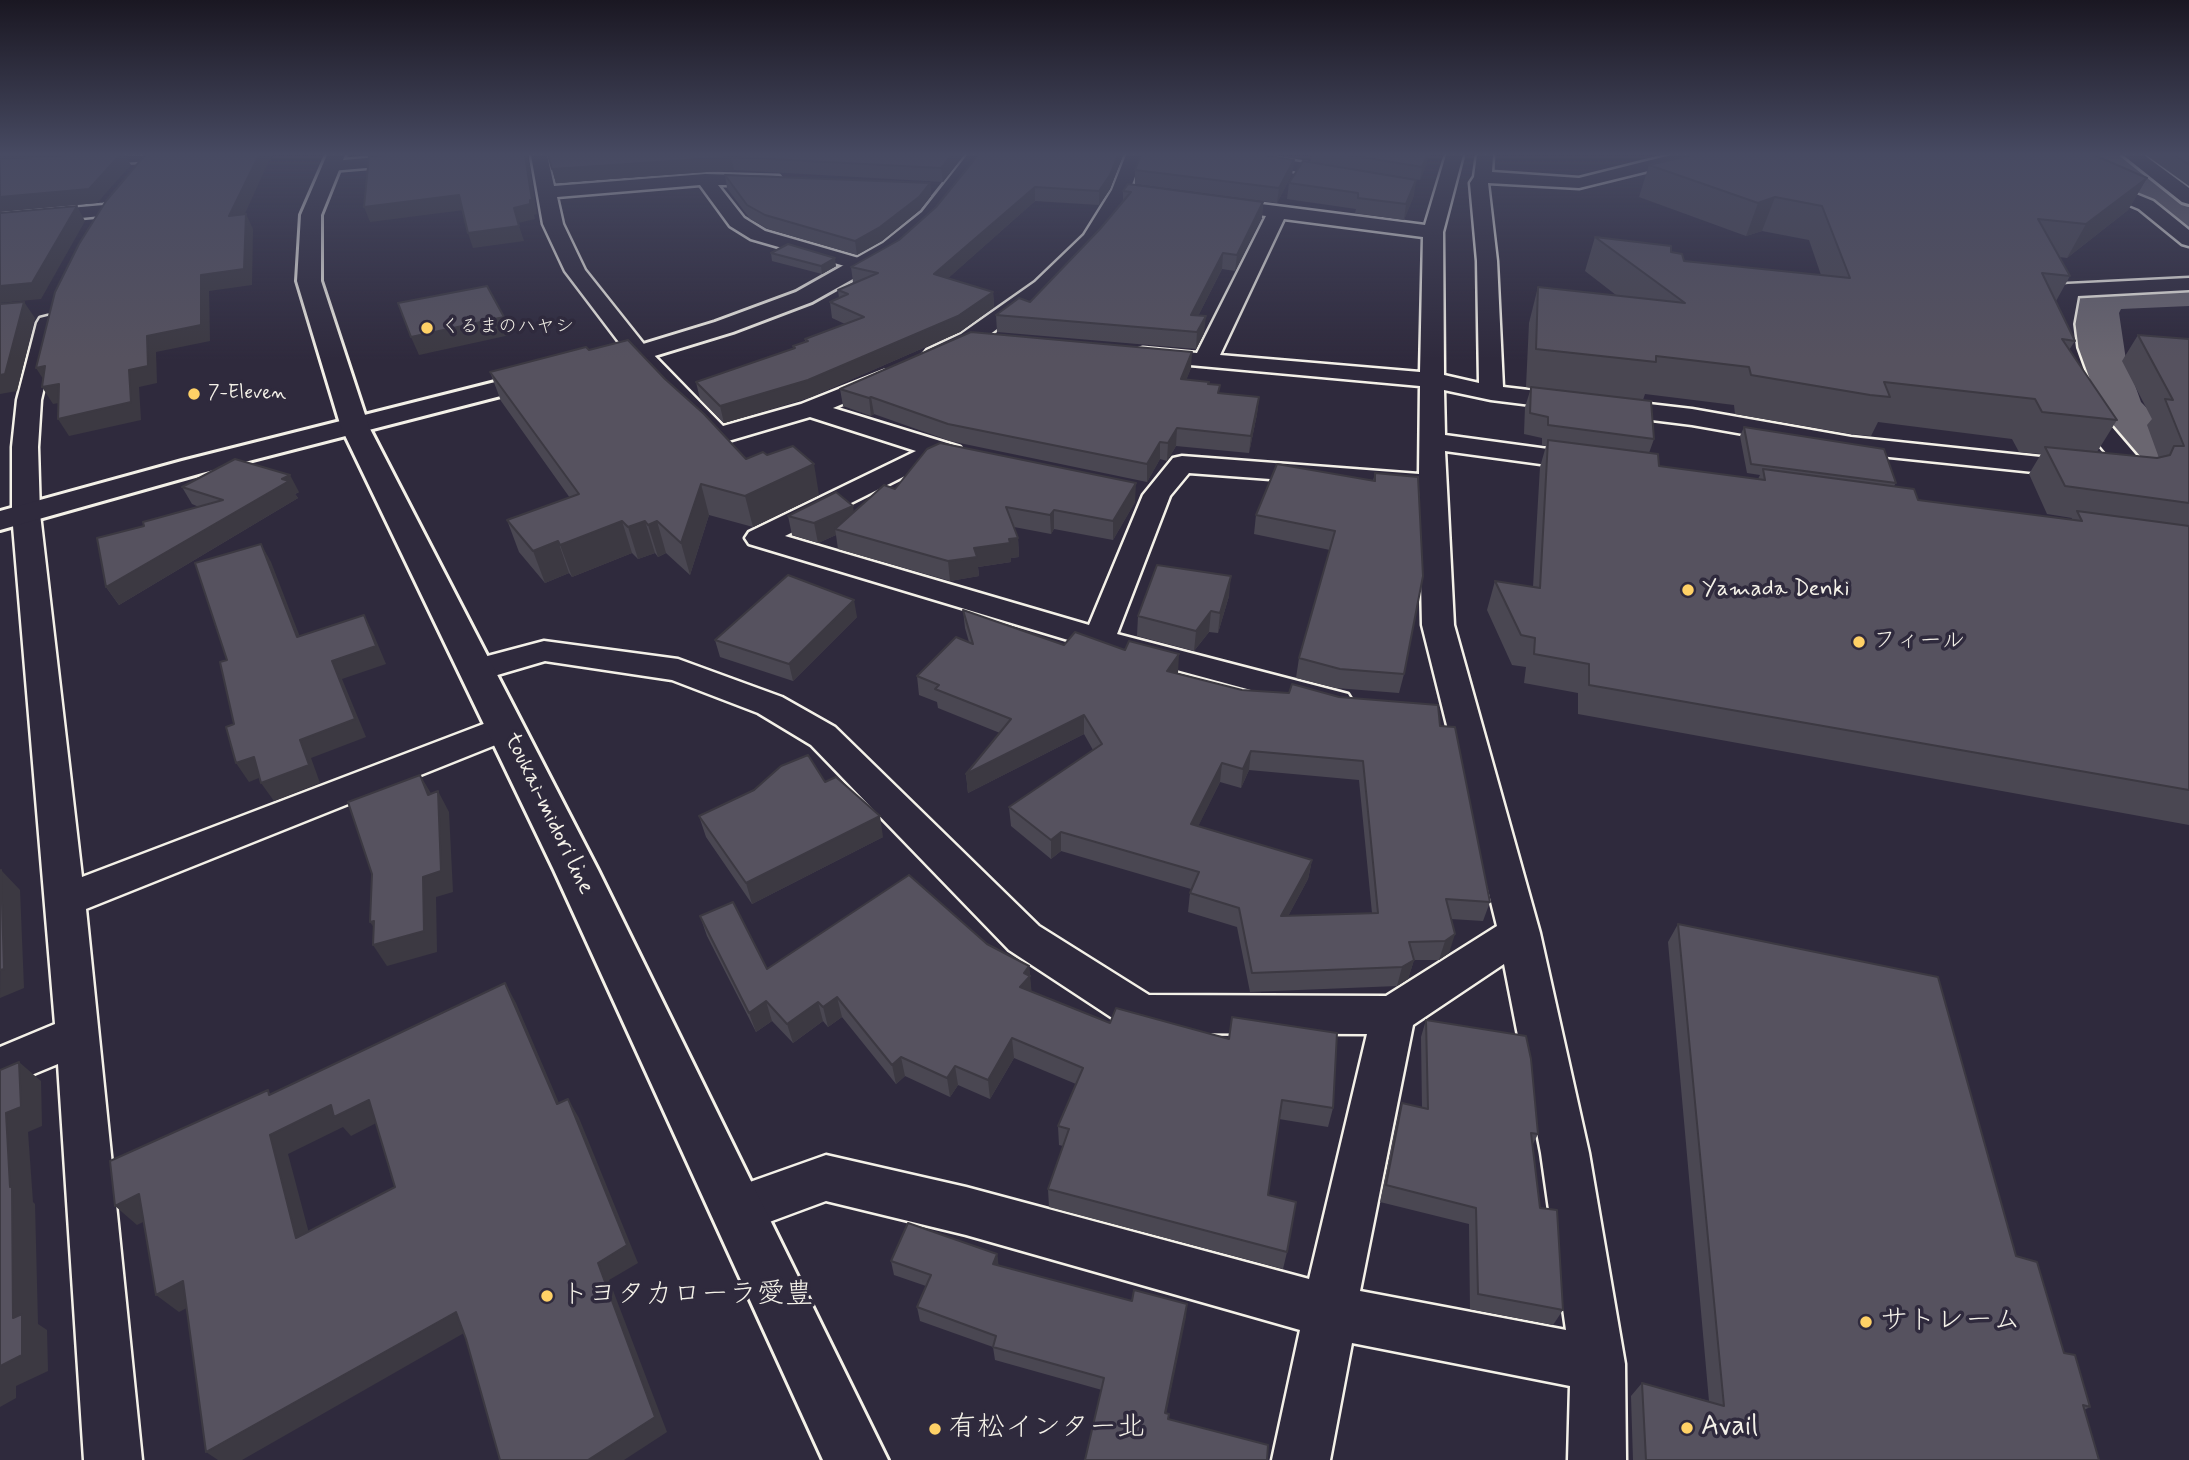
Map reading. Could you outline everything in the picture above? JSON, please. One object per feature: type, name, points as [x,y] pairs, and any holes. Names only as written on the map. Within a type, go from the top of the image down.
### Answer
[{"type":"main road","name":"toukai-midori line","points":[[311,223],[309,281],[355,427],[506,728],[856,1460]]},
{"type":"main road","points":[[13,518],[192,467],[639,353],[724,327],[804,297],[891,248],[921,223]]},
{"type":"street","points":[[89,235],[96,223]]},
{"type":"street","points":[[553,223],[575,271],[639,353],[718,436],[810,409],[969,339],[1042,286],[1091,239],[1103,223]]},
{"type":"street","points":[[739,223],[758,235],[862,265]]},
{"type":"street","points":[[1205,361],[1272,223]]},
{"type":"street","points":[[1360,223],[1433,232]]},
{"type":"street","points":[[1434,223],[1432,483],[1438,625],[1519,933],[1565,1153],[1598,1364],[1597,1460]]},
{"type":"street","points":[[1483,223],[1491,393]]},
{"type":"street","points":[[2168,223],[2189,240]]},
{"type":"street","points":[[1122,354],[1432,380],[1491,393],[1692,417],[1851,445],[2139,475],[2087,414],[2064,348],[2062,324],[2068,290],[2189,284]]},
{"type":"street","points":[[26,310],[51,307],[29,400],[25,447],[13,518],[65,900],[79,1035],[113,1460]]},
{"type":"street","points":[[969,339],[997,342]]},
{"type":"street","points":[[810,409],[938,450],[979,458]]},
{"type":"street","points":[[1432,441],[1611,466]]},
{"type":"street","points":[[938,450],[759,538],[1099,639],[1336,702],[1362,704]]},
{"type":"street","points":[[1099,639],[1143,493],[1182,464],[1432,483]]},
{"type":"street","points":[[477,670],[544,651],[678,670],[770,705],[823,736],[1024,939],[1142,1014],[1393,1015],[1519,933]]},
{"type":"street","points":[[1424,709],[1462,712]]},
{"type":"street","points":[[65,900],[506,728]]},
{"type":"street","points":[[1301,1460],[1331,1312],[1336,1272],[1393,1015]]},
{"type":"street","points":[[0,1068],[79,1035]]},
{"type":"street","points":[[737,1210],[826,1178],[966,1211],[1331,1312],[1598,1364]]},
{"type":"building","points":[[0,223],[67,223],[32,283],[0,286]]},
{"type":"building","points":[[92,223],[246,223],[244,269],[201,275],[201,325],[147,336],[148,366],[129,370],[131,402],[58,419],[59,384],[42,387],[45,366],[36,368],[55,292]]},
{"type":"building","points":[[466,223],[518,223],[519,226],[468,233]]},
{"type":"building","points":[[793,223],[885,223],[855,241]]},
{"type":"building","points":[[918,223],[993,223],[934,274],[993,292],[958,316],[808,380],[720,406],[696,382],[795,348],[793,346],[808,341],[805,339],[864,317],[830,302],[848,294],[838,290],[878,273],[851,267],[899,240]]},
{"type":"building","points":[[1105,223],[1253,223],[1237,255],[1223,253],[1191,315],[1206,316],[1197,332],[996,315],[1019,298],[1030,302]]},
{"type":"building","points":[[1829,223],[2040,223],[2070,276],[2042,273],[2075,341],[2062,339],[2117,420],[2042,412],[2035,399],[1884,382],[1890,397],[1870,395],[1751,375],[1749,367],[1656,356],[1656,362],[1536,349],[1538,287],[1685,303],[1595,237],[1671,246],[1671,252],[1682,254],[1684,261],[1850,278]]},
{"type":"building","points":[[788,244],[835,258],[821,266],[771,253]]},
{"type":"building","points":[[487,286],[504,317],[411,337],[398,303]]},
{"type":"building","points":[[24,302],[5,374],[0,375],[0,304]]},
{"type":"building","points":[[971,332],[1192,352],[1181,379],[1220,385],[1218,393],[1259,397],[1251,436],[1177,428],[1168,443],[1160,442],[1147,464],[948,424],[840,389]]},
{"type":"building","points":[[2138,335],[2189,339],[2189,503],[2065,486],[2045,447],[2157,458],[2170,455],[2174,446],[2184,446],[2165,399],[2173,400]]},
{"type":"building","points":[[628,340],[746,459],[763,452],[767,455],[793,446],[814,464],[745,496],[701,484],[681,543],[657,521],[648,525],[645,521],[628,527],[622,521],[560,545],[558,541],[533,551],[507,520],[579,494],[490,372],[586,347],[589,350]]},
{"type":"building","points":[[1531,387],[1651,401],[1654,439],[1548,425],[1548,417],[1530,413]]},
{"type":"building","points":[[1744,427],[1884,449],[1896,483],[1751,464]]},
{"type":"building","name":"フィール","points":[[1548,440],[1658,454],[1659,466],[1765,480],[1763,469],[1914,489],[1918,500],[2082,521],[2077,511],[2189,526],[2189,790],[1589,685],[1589,664],[1534,654],[1535,638],[1521,635],[1495,581],[1540,588]]},
{"type":"building","points":[[940,443],[1136,483],[1113,521],[1054,510],[1050,515],[1006,507],[1018,538],[1009,539],[1010,543],[974,548],[977,557],[948,561],[835,529],[884,485],[895,489],[927,449]]},
{"type":"building","points":[[235,459],[290,475],[282,479],[289,481],[106,587],[97,538],[223,500],[182,487]]},
{"type":"building","points":[[1277,464],[1375,481],[1375,473],[1418,477],[1423,576],[1404,674],[1340,669],[1299,658],[1335,531],[1256,515]]},
{"type":"building","points":[[836,492],[853,506],[814,523],[788,516]]},
{"type":"building","points":[[261,544],[297,637],[364,615],[376,646],[332,661],[355,719],[300,740],[309,765],[261,783],[254,757],[236,763],[226,727],[234,724],[220,662],[227,660],[195,563]]},
{"type":"building","points":[[1157,565],[1231,576],[1220,613],[1211,611],[1196,631],[1138,616]]},
{"type":"building","points":[[788,575],[854,600],[789,664],[715,640]]},
{"type":"building","points":[[963,610],[1064,645],[1075,632],[1125,650],[1129,641],[1179,654],[1167,671],[1242,690],[1289,693],[1292,684],[1339,697],[1438,705],[1440,726],[1455,727],[1490,902],[1446,899],[1455,934],[1445,941],[1409,942],[1414,960],[1402,967],[1252,973],[1239,908],[1190,893],[1199,872],[1061,832],[1051,840],[1009,807],[1102,744],[1084,715],[966,774],[1011,719],[935,689],[939,685],[917,676],[956,637],[973,644]],"holes":[[[1251,751],[1363,761],[1378,913],[1281,916],[1312,860],[1191,824],[1222,763],[1243,769]]]},
{"type":"building","points":[[808,755],[825,782],[836,777],[880,816],[746,883],[699,816],[754,790],[781,766]]},
{"type":"building","points":[[420,775],[428,795],[438,791],[441,871],[423,877],[424,931],[373,945],[374,921],[370,922],[372,874],[348,802]]},
{"type":"building","points":[[0,871],[4,969],[0,970]]},
{"type":"building","points":[[909,875],[987,944],[1029,966],[1024,973],[1030,976],[1020,987],[1110,1023],[1116,1008],[1229,1039],[1232,1017],[1337,1033],[1333,1108],[1282,1100],[1268,1195],[1296,1202],[1287,1252],[1048,1189],[1069,1129],[1058,1126],[1083,1068],[1012,1038],[988,1080],[955,1066],[947,1078],[901,1057],[892,1065],[837,997],[823,1007],[818,1002],[787,1024],[766,1001],[749,1013],[700,916],[733,902],[767,969]]},
{"type":"building","points":[[1678,924],[1938,977],[2016,1256],[2037,1262],[2064,1353],[2075,1355],[2090,1407],[2083,1405],[2099,1460],[1646,1460],[1642,1383],[1724,1406]]},
{"type":"building","points":[[505,983],[557,1104],[568,1099],[627,1245],[598,1263],[655,1417],[588,1460],[500,1460],[456,1312],[206,1452],[183,1281],[156,1295],[139,1194],[115,1206],[110,1161],[268,1090],[269,1095]],"holes":[[[369,1100],[395,1187],[296,1238],[270,1135],[331,1105],[334,1117]]]},
{"type":"building","points":[[1426,1020],[1526,1036],[1531,1059],[1538,1134],[1531,1133],[1540,1208],[1557,1210],[1563,1310],[1478,1294],[1476,1208],[1386,1185],[1402,1103],[1428,1109]]},
{"type":"building","points":[[19,1062],[21,1107],[6,1113],[10,1187],[12,1186],[13,1318],[22,1314],[22,1355],[0,1366],[0,1070]]},
{"type":"building","points":[[908,1223],[997,1254],[993,1264],[1132,1301],[1134,1290],[1187,1304],[1165,1413],[1169,1414],[1168,1419],[1268,1445],[1267,1460],[1085,1460],[1104,1378],[993,1347],[996,1336],[917,1307],[931,1275],[891,1261]]},
{"type":"waterway","points":[[2189,292],[2102,296],[2095,313],[2100,360],[2116,407],[2189,487]]},
{"type":"place","name":"くるまのハヤシ","points":[[427,328]]},
{"type":"place","name":"7-Eleven","points":[[194,394]]},
{"type":"place","name":"Yamada Denki","points":[[1688,590]]},
{"type":"place","name":"フィール","points":[[1859,642]]},
{"type":"place","name":"トヨタカローラ愛豊","points":[[547,1296]]},
{"type":"place","name":"サトレーム","points":[[1866,1322]]},
{"type":"place","name":"Avail","points":[[1687,1428]]},
{"type":"place","name":"有松インター北","points":[[935,1429]]}]
